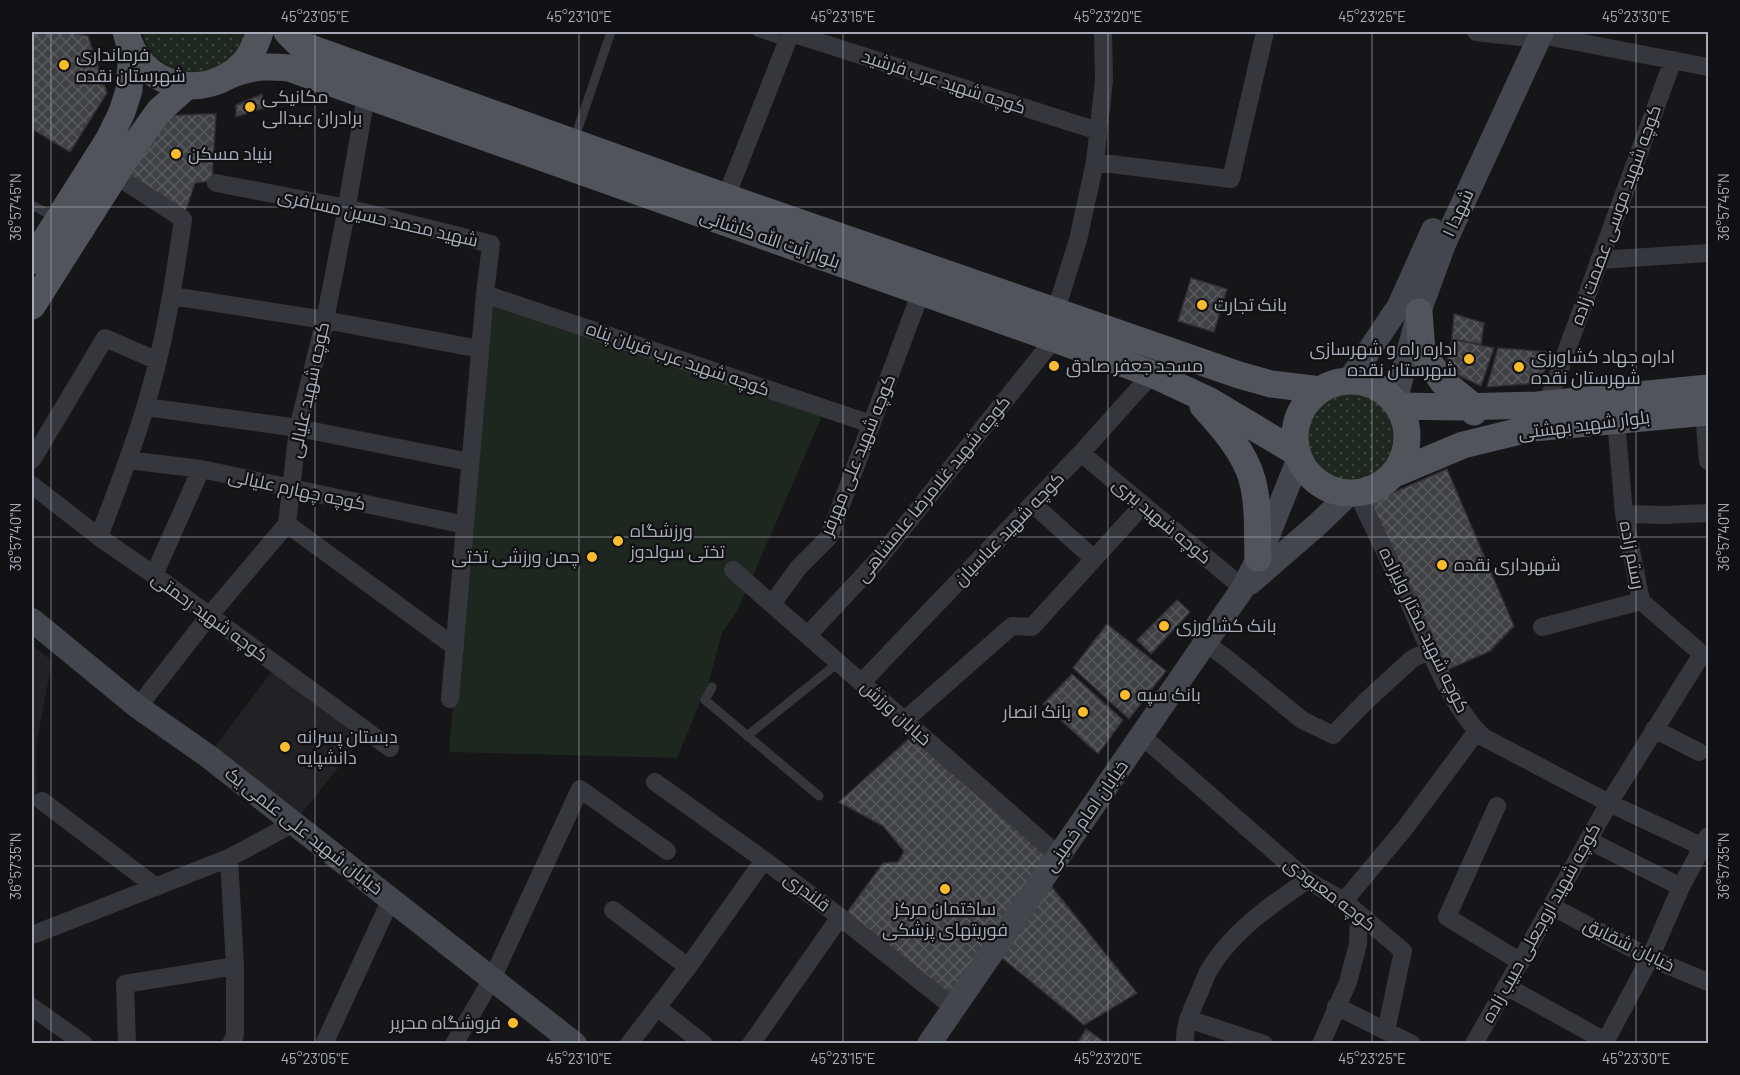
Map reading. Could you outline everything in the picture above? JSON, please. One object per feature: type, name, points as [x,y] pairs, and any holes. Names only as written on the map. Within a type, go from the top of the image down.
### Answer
[{"type":"main road","points":[[230,75],[254,49],[260,32]]},
{"type":"main road","name":"بلوار آیت الله کاشانی","points":[[287,32],[299,44],[726,197],[1239,375],[1271,384],[1321,390]]},
{"type":"main road","name":"شهدا ۱","points":[[1396,404],[1419,312],[1527,33]]},
{"type":"main road","name":"شهدا ۱","points":[[1348,382],[1399,306],[1527,33]]},
{"type":"main road","points":[[126,38],[142,64],[155,75],[187,86]]},
{"type":"main road","points":[[32,306],[115,175],[122,112],[129,90],[126,38]]},
{"type":"main road","points":[[338,86],[339,74],[351,66],[363,67]]},
{"type":"main road","name":"بلوار آیت الله کاشانی","points":[[187,86],[202,86],[216,82],[249,68],[289,68],[1152,374],[1210,401],[1298,456]]},
{"type":"main road","points":[[32,261],[58,219],[120,144],[187,86]]},
{"type":"main road","points":[[1419,312],[1422,352],[1443,382],[1474,407],[1474,422],[1481,441]]},
{"type":"main road","points":[[1389,323],[1387,332],[1393,344],[1402,349],[1410,348]]},
{"type":"main road","points":[[1112,359],[1122,333]]},
{"type":"main road","points":[[1348,382],[1362,382],[1386,393],[1396,404],[1404,419],[1407,433],[1402,461],[1394,474],[1377,487],[1353,493],[1337,492],[1314,479],[1305,470],[1298,456],[1295,439],[1302,411],[1310,399],[1321,390],[1348,382]]},
{"type":"main road","points":[[1190,392],[1219,423],[1242,455],[1252,478],[1256,505],[1258,558]]},
{"type":"main road","name":"بلوار شهید بهشتی","points":[[1396,404],[1474,407],[1547,404],[1707,404]]},
{"type":"main road","name":"بلوار شهید بهشتی","points":[[1394,474],[1463,445],[1533,428],[1616,420],[1707,404]]},
{"type":"main road","points":[[1244,588],[1298,456]]},
{"type":"main road","points":[[1244,588],[1353,493]]},
{"type":"main road","name":"خیابان امام خمینی","points":[[929,1044],[1244,588]]},
{"type":"main road","name":"خیابان شهید علی علمی یک","points":[[32,620],[138,707],[208,756],[575,1044]]},
{"type":"street","points":[[1056,310],[1078,240],[1095,162],[1104,80],[1103,32]]},
{"type":"street","points":[[1095,162],[1231,179],[1265,32]]},
{"type":"street","points":[[1476,32],[1527,33],[1708,67]]},
{"type":"street","name":"کوچه شهید عرب فرشید","points":[[790,36],[1098,131]]},
{"type":"street","points":[[726,197],[790,36]]},
{"type":"street","name":"کوچه شهید موسی عصمت زاده","points":[[1547,404],[1672,60]]},
{"type":"street","name":"کوچه شهید علیالی","points":[[286,524],[298,428],[325,320],[366,96]]},
{"type":"street","points":[[99,537],[146,407],[172,296],[183,219],[115,175]]},
{"type":"street","name":"شهید محمد حسین مسافری","points":[[216,183],[347,208],[491,244],[484,294]]},
{"type":"street","points":[[1599,260],[1708,254]]},
{"type":"street","name":"کوچه شهید علی مهرفر","points":[[772,604],[799,567],[829,537],[921,292]]},
{"type":"street","points":[[450,699],[484,294]]},
{"type":"street","name":"کوچه شهید عرب قربان پناه","points":[[484,294],[871,424]]},
{"type":"street","points":[[172,296],[325,320],[480,349]]},
{"type":"street","points":[[32,460],[105,338],[158,361]]},
{"type":"street","name":"کوچه شهید غلامرضا علمشاهی","points":[[808,635],[876,562],[1054,339]]},
{"type":"street","name":"کوچه شهید عباسیان","points":[[862,682],[1033,504],[1152,374]]},
{"type":"street","points":[[1707,404],[1708,461]]},
{"type":"street","points":[[146,407],[298,428],[470,462]]},
{"type":"street","name":"رستم زاده","points":[[1616,420],[1624,514],[1641,601],[1705,656]]},
{"type":"street","name":"کوچه شهید ببری","points":[[1081,453],[1244,588]]},
{"type":"street","name":"کوچه چهارم علیالی","points":[[128,460],[201,470],[465,525]]},
{"type":"street","points":[[154,575],[201,470]]},
{"type":"street","name":"کوچه شهید رحمتی","points":[[32,485],[99,537],[390,748]]},
{"type":"street","name":"کوچه شهید مختار ولیزاده","points":[[1353,493],[1390,561],[1440,673],[1470,724],[1483,737],[1609,803],[1706,841]]},
{"type":"street","points":[[1033,504],[1094,559]]},
{"type":"street","points":[[905,720],[1012,626],[1032,627],[1143,505]]},
{"type":"street","points":[[1624,514],[1708,513]]},
{"type":"street","points":[[138,707],[209,616],[286,524],[455,646]]},
{"type":"street","name":"خیابان ورزش","points":[[733,570],[1059,856]]},
{"type":"street","points":[[1542,627],[1641,601]]},
{"type":"street","points":[[1206,643],[1302,720],[1333,735],[1412,659],[1430,650]]},
{"type":"street","name":"کوچه شهید اروجعلی حبیب زاده","points":[[1474,1044],[1609,803],[1654,729],[1705,656]]},
{"type":"street","points":[[1654,729],[1699,752]]},
{"type":"street","points":[[1344,901],[1405,828],[1477,731]]},
{"type":"street","name":"کوچه معبودی","points":[[1142,736],[1307,880],[1344,901],[1403,951],[1387,1035]]},
{"type":"street","name":"قلندری","points":[[655,782],[765,860],[954,1008]]},
{"type":"street","points":[[454,1044],[492,979],[580,789],[667,851]]},
{"type":"street","points":[[42,801],[156,887]]},
{"type":"street","points":[[1497,806],[1447,917],[1521,962]]},
{"type":"street","points":[[33,933],[229,858],[294,823]]},
{"type":"street","points":[[1588,840],[1681,887]]},
{"type":"street","points":[[1506,986],[1605,1042],[1650,958],[1681,887],[1706,841]]},
{"type":"street","points":[[229,858],[235,966],[235,1035],[231,1044]]},
{"type":"street","points":[[629,1044],[688,968],[765,860]]},
{"type":"street","points":[[1185,1044],[1184,1034],[1188,1019],[1209,970],[1234,936],[1274,903],[1307,880]]},
{"type":"street","points":[[324,1044],[391,899]]},
{"type":"street","name":"خیابان شقایق","points":[[1551,906],[1650,958],[1708,981]]},
{"type":"street","points":[[612,910],[688,968]]},
{"type":"street","points":[[1321,1044],[1348,982],[1358,944],[1359,914]]},
{"type":"street","points":[[751,1044],[840,917]]},
{"type":"street","points":[[128,1044],[125,984],[235,966]]},
{"type":"street","points":[[1336,1006],[1387,1035],[1412,1044]]},
{"type":"street","points":[[32,1007],[84,1044]]},
{"type":"street","points":[[657,1007],[704,1044]]},
{"type":"street","points":[[1188,1019],[1264,1044]]},
{"type":"lane","points":[[573,142],[611,32]]},
{"type":"lane","points":[[757,32],[790,36]]},
{"type":"lane","points":[[32,205],[58,219]]},
{"type":"lane","points":[[747,736],[839,662]]},
{"type":"lane","points":[[712,687],[705,700],[819,796]]},
{"type":"shaded area","points":[[142,32],[249,32],[236,57],[205,73],[187,73],[170,67],[155,57],[145,42]]},
{"type":"shaded area","name":"ورزشگاه تختی سولدوز","points":[[489,301],[825,409],[736,613],[722,633],[709,681],[677,758],[449,752]]},
{"type":"shaded area","points":[[1351,392],[1369,395],[1384,405],[1394,420],[1397,438],[1394,456],[1384,471],[1369,481],[1351,484],[1333,481],[1318,471],[1308,456],[1305,438],[1308,420],[1318,405],[1333,395]]},
{"type":"shaded area","points":[[32,645],[52,661],[36,747],[37,798],[32,811]]},
{"type":"shaded area","name":"دبستان پسرانه دانشپایه","points":[[273,670],[362,738],[294,823],[208,756]]},
{"type":"building","name":"فرمانداری شهرستان نقده","points":[[32,32],[68,32],[88,36],[107,93],[70,152],[32,129]]},
{"type":"building","name":"مکانیکی برادران عبدالی","points":[[262,94],[264,108],[236,117],[236,105]]},
{"type":"building","name":"بنیاد مسکن","points":[[216,114],[212,181],[195,183],[185,213],[126,174],[165,116]]},
{"type":"building","name":"بانک تجارت","points":[[1191,278],[1227,289],[1214,332],[1178,321]]},
{"type":"building","points":[[1454,314],[1484,323],[1481,344],[1452,339]]},
{"type":"building","name":"اداره راه و شهرسازی شهرستان نقده","points":[[1452,339],[1494,348],[1481,386],[1445,369]]},
{"type":"building","name":"اداره جهاد کشاورزی شهرستان نقده","points":[[1498,348],[1552,352],[1540,383],[1487,387]]},
{"type":"building","name":"شهرداری نقده","points":[[1447,469],[1514,626],[1490,651],[1447,670],[1367,504]]},
{"type":"building","name":"بانک کشاورزی","points":[[1177,600],[1190,612],[1151,654],[1137,640]]},
{"type":"building","name":"بانک سپه","points":[[1107,624],[1166,671],[1129,719],[1073,668]]},
{"type":"building","name":"بانک انصار","points":[[1072,674],[1123,720],[1098,754],[1043,704]]},
{"type":"building","name":"ساختمان مرکز فوریتهای پزشکی","points":[[914,734],[1049,855],[953,1003],[845,915],[883,863],[898,862],[904,851],[883,826],[839,802]]},
{"type":"building","points":[[1048,882],[1137,993],[1084,1025],[996,953]]},
{"type":"building","points":[[1086,1029],[1107,1044],[1077,1044]]},
{"type":"place","name":"فرمانداری شهرستان نقده","points":[[64,65]]},
{"type":"place","name":"مکانیکی برادران عبدالی","points":[[250,107]]},
{"type":"place","name":"بنیاد مسکن","points":[[176,154]]},
{"type":"place","name":"بانک تجارت","points":[[1202,305]]},
{"type":"place","name":"اداره راه و شهرسازی شهرستان نقده","points":[[1469,359]]},
{"type":"place","name":"مسجد جعفر صادق","points":[[1054,366]]},
{"type":"place","name":"اداره جهاد کشاورزی شهرستان نقده","points":[[1519,367]]},
{"type":"place","name":"ورزشگاه تختی سولدوز","points":[[618,541]]},
{"type":"place","name":"چمن ورزشی تختی","points":[[592,557]]},
{"type":"place","name":"شهرداری نقده","points":[[1442,565]]},
{"type":"place","name":"بانک کشاورزی","points":[[1164,626]]},
{"type":"place","name":"بانک سپه","points":[[1125,695]]},
{"type":"place","name":"بانک انصار","points":[[1083,712]]},
{"type":"place","name":"دبستان پسرانه دانشپایه","points":[[285,747]]},
{"type":"place","name":"ساختمان مرکز فوریتهای پزشکی","points":[[945,889]]},
{"type":"place","name":"فروشگاه محریر","points":[[513,1023]]}]
